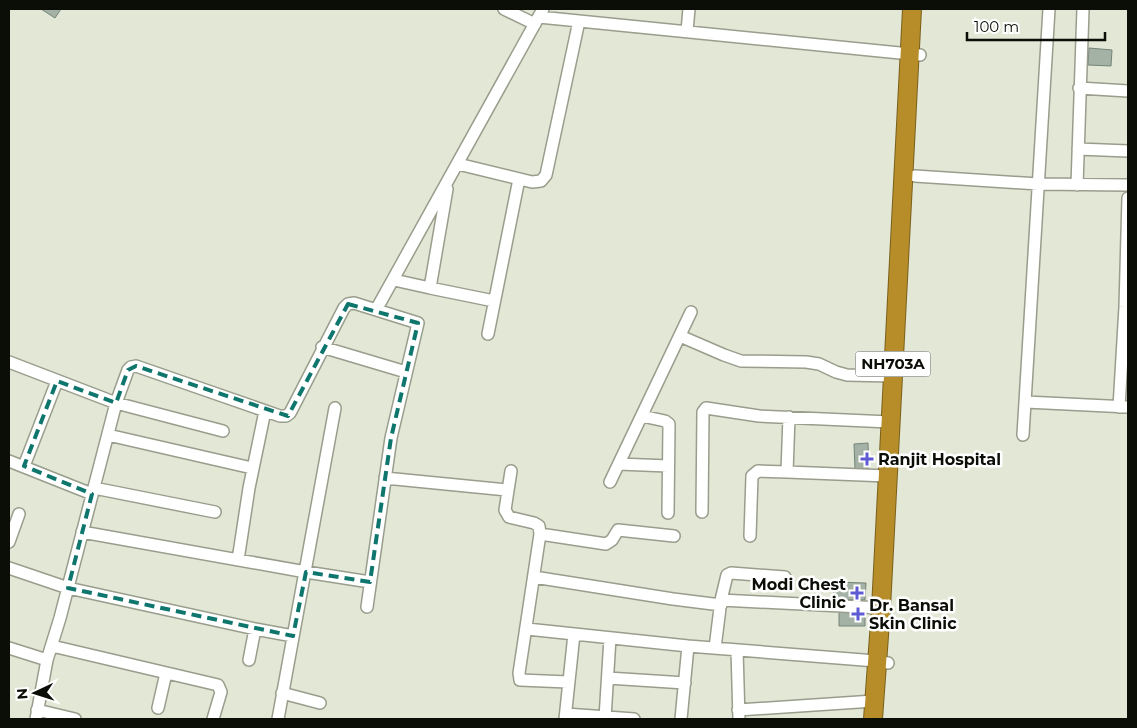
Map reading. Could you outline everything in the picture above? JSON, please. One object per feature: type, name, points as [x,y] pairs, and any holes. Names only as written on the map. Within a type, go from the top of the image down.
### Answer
[{"type":"highway","name":"NH703A","points":[[873,719],[874,701],[882,662],[915,176],[912,9]]},
{"type":"highway","name":"NH703A","points":[[885,719],[881,608],[892,376],[914,55],[923,9]]},
{"type":"street","points":[[687,31],[689,9]]},
{"type":"street","points":[[1024,435],[1049,9]]},
{"type":"street","points":[[1077,184],[1083,9]]},
{"type":"street","points":[[509,10],[539,17],[914,55]]},
{"type":"street","points":[[376,310],[539,17]]},
{"type":"street","points":[[458,164],[532,182],[541,181],[546,175],[579,21]]},
{"type":"street","points":[[1080,88],[1128,91]]},
{"type":"street","points":[[1078,150],[1128,151]]},
{"type":"street","points":[[915,176],[1038,184],[1128,185]]},
{"type":"street","points":[[488,334],[519,179]]},
{"type":"street","points":[[430,288],[448,180]]},
{"type":"street","points":[[1026,402],[1123,407],[1128,198]]},
{"type":"street","points":[[394,280],[494,301]]},
{"type":"street","points":[[75,719],[36,715],[47,660],[68,588],[116,403],[131,366],[136,366],[280,416],[286,416],[290,413],[322,347],[348,304],[354,303],[418,323],[391,438],[367,607]]},
{"type":"street","points":[[610,482],[691,312]]},
{"type":"street","points":[[680,336],[724,355],[741,360],[806,362],[819,364],[847,375],[892,376]]},
{"type":"street","points":[[322,347],[406,372]]},
{"type":"street","points":[[9,362],[116,403],[223,431]]},
{"type":"street","points":[[24,466],[57,380]]},
{"type":"street","points":[[278,719],[335,408]]},
{"type":"street","points":[[702,512],[704,410],[709,408],[759,416],[890,422]]},
{"type":"street","points":[[238,560],[252,468],[265,411]]},
{"type":"street","points":[[642,416],[665,421],[669,424],[668,513]]},
{"type":"street","points":[[787,472],[789,417]]},
{"type":"street","points":[[108,435],[252,468]]},
{"type":"street","points":[[9,461],[93,491],[215,512]]},
{"type":"street","points":[[619,464],[668,466]]},
{"type":"street","points":[[511,471],[506,514],[509,517],[534,523],[538,526],[540,534],[519,673],[520,680],[568,682]]},
{"type":"street","points":[[750,536],[752,476],[758,471],[887,476]]},
{"type":"street","points":[[385,478],[508,490]]},
{"type":"street","points":[[9,542],[19,514]]},
{"type":"street","points":[[540,534],[606,544],[612,540],[615,532],[618,530],[674,536]]},
{"type":"street","points":[[82,532],[370,582]]},
{"type":"street","points":[[9,568],[68,588],[293,636]]},
{"type":"street","points":[[715,648],[727,574],[785,577]]},
{"type":"street","points":[[534,577],[673,599],[881,608]]},
{"type":"street","points":[[249,660],[255,629]]},
{"type":"street","points":[[527,630],[882,662]]},
{"type":"street","points":[[574,634],[565,716],[634,719]]},
{"type":"street","points":[[605,718],[610,638]]},
{"type":"street","points":[[52,646],[218,685],[221,692],[214,719]]},
{"type":"street","points":[[681,719],[688,646]]},
{"type":"street","points":[[9,648],[47,660]]},
{"type":"street","points":[[737,650],[739,714],[874,701]]},
{"type":"street","points":[[158,708],[166,673]]},
{"type":"street","points":[[608,678],[685,683]]},
{"type":"street","points":[[282,693],[320,703]]},
{"type":"highlighted area","points":[[348,304],[418,323],[391,438],[370,582],[306,572],[293,636],[68,588],[92,494],[24,466],[57,381],[116,403],[128,370],[136,366],[288,416]]},
{"type":"building","points":[[41,9],[61,9],[55,18]]},
{"type":"building","points":[[1089,48],[1112,50],[1111,66],[1088,65]]},
{"type":"building","points":[[868,443],[869,468],[855,469],[854,444]]},
{"type":"building","points":[[834,582],[866,583],[865,600],[833,599]]},
{"type":"building","points":[[839,609],[865,610],[865,626],[839,626]]},
{"type":"place","name":"Ranjit Hospital","points":[[867,459]]},
{"type":"place","name":"Modi Chest Clinic","points":[[857,593]]},
{"type":"place","name":"Dr. Bansal Skin Clinic","points":[[858,614]]}]
